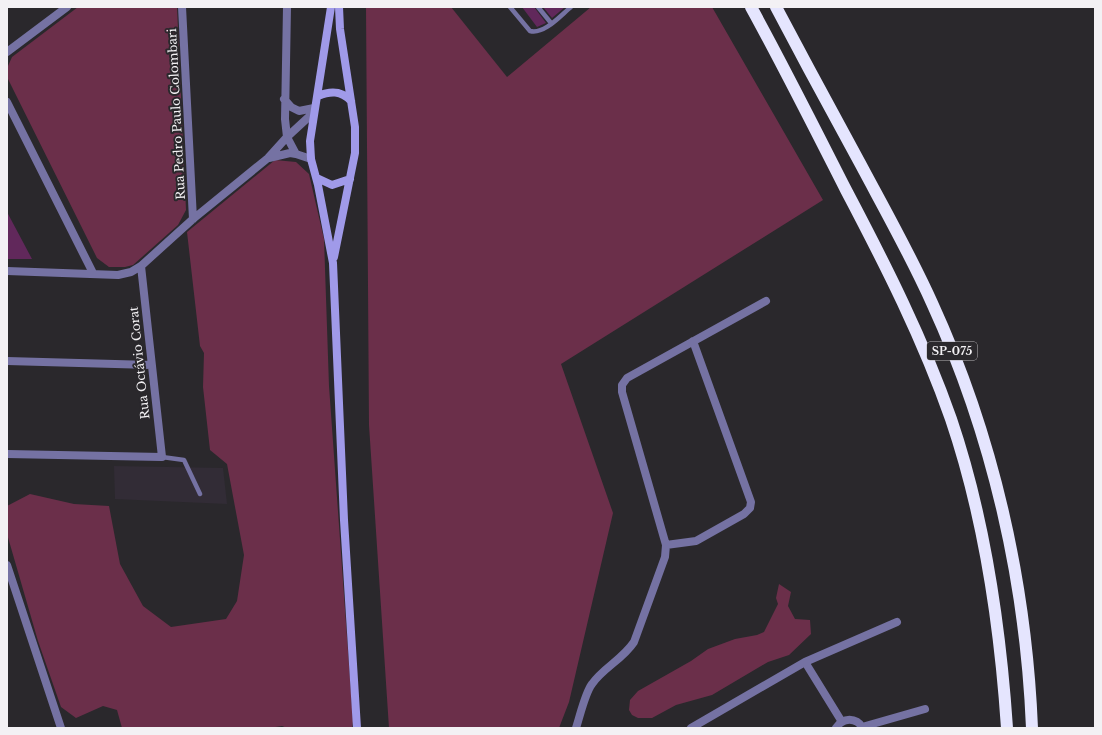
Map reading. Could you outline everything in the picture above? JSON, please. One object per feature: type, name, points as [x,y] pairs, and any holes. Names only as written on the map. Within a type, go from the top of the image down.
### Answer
[{"type":"highway","name":"SP-075","points":[[751,7],[922,342],[952,421],[968,474],[990,574],[999,632],[1007,728]]},
{"type":"highway","name":"SP-075","points":[[776,7],[920,276],[959,367],[988,452],[1011,547],[1022,620],[1032,728]]},
{"type":"main road","points":[[331,7],[318,96],[311,129],[311,159],[317,178],[333,263],[344,520],[357,728]]},
{"type":"main road","points":[[333,263],[355,146],[355,127],[339,7]]},
{"type":"main road","points":[[318,96],[329,92],[336,92],[346,96],[351,101]]},
{"type":"main road","points":[[317,178],[332,184],[350,179]]},
{"type":"street","points":[[7,52],[67,7]]},
{"type":"street","name":"Rua Pedro Paulo Colombari","points":[[182,7],[193,219]]},
{"type":"street","points":[[287,7],[284,100],[287,137],[296,154]]},
{"type":"street","points":[[284,100],[291,107],[299,111],[314,110]]},
{"type":"street","points":[[7,102],[93,273]]},
{"type":"street","points":[[7,271],[118,275],[131,272],[141,266],[193,219],[268,158],[314,110]]},
{"type":"street","points":[[268,158],[290,153],[311,159]]},
{"type":"street","name":"Rua Octávio Corat","points":[[141,266],[162,457]]},
{"type":"street","points":[[576,728],[591,685],[609,666],[630,649],[634,642],[665,556],[666,545],[622,392],[622,385],[627,378],[766,301]]},
{"type":"street","points":[[666,545],[696,541],[744,514],[750,508],[751,502],[693,341]]},
{"type":"street","points":[[7,361],[151,365]]},
{"type":"street","points":[[7,454],[162,457]]},
{"type":"street","points":[[7,565],[61,728]]},
{"type":"street","points":[[691,728],[805,662],[896,622]]},
{"type":"street","points":[[805,662],[839,725],[851,719],[859,723],[862,727],[925,709]]},
{"type":"lane","points":[[510,7],[530,31],[534,32],[542,30],[569,8]]},
{"type":"lane","points":[[538,7],[550,24]]},
{"type":"lane","points":[[162,457],[184,460],[200,494]]},
{"type":"shaded area","points":[[78,7],[177,7],[186,210],[178,225],[133,265],[125,267],[109,267],[97,258],[7,77],[8,66],[12,57]]},
{"type":"shaded area","points":[[366,7],[451,7],[507,77],[591,7],[712,7],[823,200],[561,364],[613,513],[569,702],[559,728],[389,728],[369,425]]},
{"type":"shaded area","points":[[275,160],[296,162],[309,174],[324,239],[329,386],[353,721],[352,728],[287,728],[282,726],[269,728],[122,728],[117,710],[103,706],[76,718],[61,707],[38,641],[7,534],[7,506],[30,494],[74,504],[109,506],[120,564],[143,606],[171,627],[226,619],[237,601],[244,555],[227,464],[210,450],[203,387],[204,353],[200,346],[187,232]]},
{"type":"shaded area","points":[[114,466],[223,468],[227,504],[115,499]]},
{"type":"shaded area","points":[[779,584],[791,592],[788,606],[795,619],[810,620],[811,634],[789,655],[768,662],[712,695],[676,705],[652,718],[638,718],[632,715],[629,710],[630,700],[638,691],[691,661],[708,649],[735,639],[757,635],[764,632],[778,604],[776,598]]},
{"type":"building","points":[[522,7],[534,7],[546,23],[537,27]]},
{"type":"building","points":[[543,7],[565,7],[552,18]]},
{"type":"building","points":[[7,212],[32,259],[7,259]]}]
